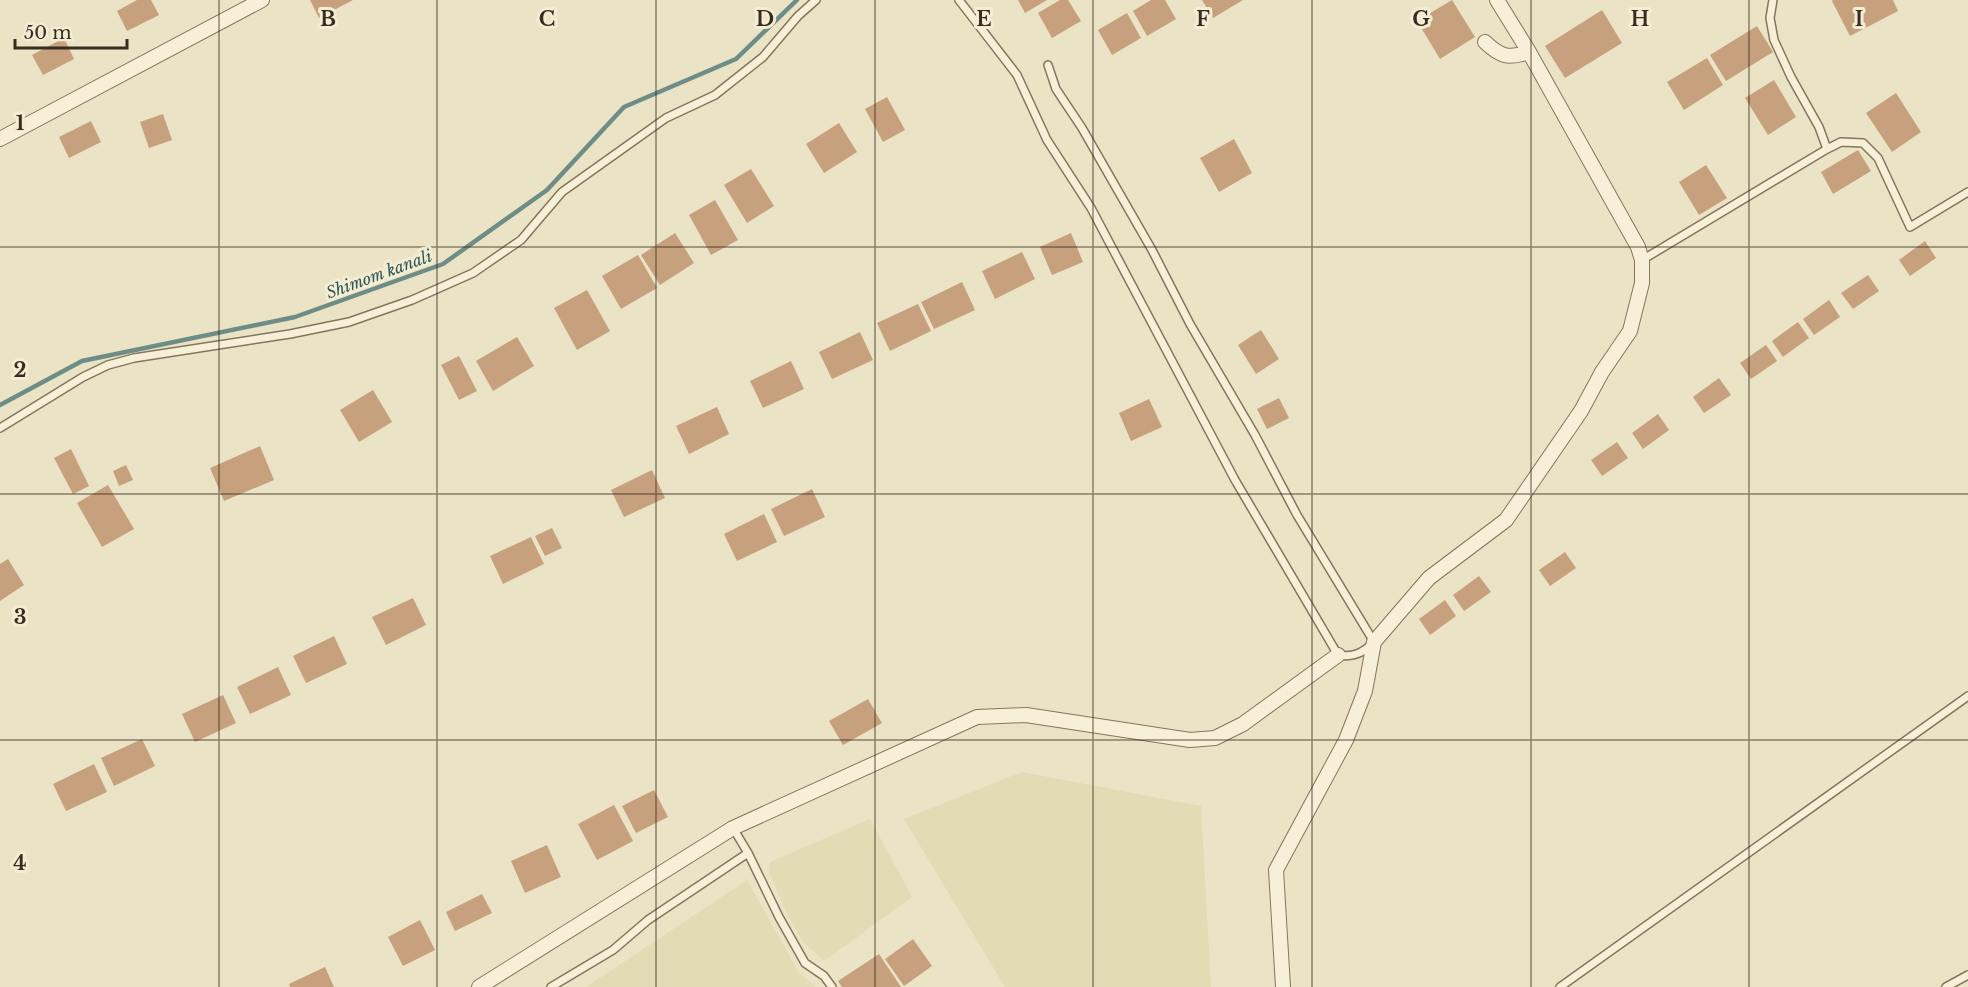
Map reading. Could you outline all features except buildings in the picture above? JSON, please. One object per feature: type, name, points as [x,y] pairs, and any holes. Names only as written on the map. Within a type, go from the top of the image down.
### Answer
[{"type":"street","points":[[0,139],[262,0]]},
{"type":"street","points":[[1283,987],[1276,870],[1346,740],[1365,691],[1374,642],[1429,578],[1506,520],[1581,411],[1602,372],[1630,331],[1642,283],[1642,260],[1638,247],[1529,52],[1497,0]]},
{"type":"street","points":[[1485,42],[1497,53],[1509,56],[1529,52]]},
{"type":"street","points":[[479,987],[733,828],[977,717],[1026,715],[1190,740],[1215,738],[1243,724],[1338,655]]},
{"type":"lane","points":[[0,428],[83,377],[108,365],[134,358],[290,334],[349,322],[412,300],[473,273],[521,240],[562,192],[666,118],[715,95],[763,57],[798,16],[816,0]]},
{"type":"lane","points":[[958,0],[1017,75],[1047,140],[1092,208],[1234,480],[1338,655],[1346,657],[1364,652],[1374,642],[1297,515],[1255,435],[1190,324],[1152,250],[1082,128],[1056,89],[1048,65]]},
{"type":"lane","points":[[1773,0],[1770,18],[1774,40],[1819,127],[1827,149]]},
{"type":"lane","points":[[1642,260],[1841,142],[1863,143],[1878,158],[1910,227],[1968,192]]},
{"type":"lane","points":[[1560,987],[1968,696]]},
{"type":"lane","points":[[733,828],[748,853],[778,917],[805,963],[824,976],[832,987]]},
{"type":"lane","points":[[552,987],[613,950],[648,920],[748,853]]},
{"type":"lane","points":[[1946,987],[1968,975]]},
{"type":"shaded area","points":[[1022,772],[1201,806],[1211,987],[1005,987],[904,819]]},
{"type":"shaded area","points":[[870,819],[912,897],[824,961],[802,941],[786,912],[769,872],[770,862]]},
{"type":"shaded area","points":[[747,880],[799,973],[816,987],[586,987]]},
{"type":"waterway","name":"Shimom kanali","points":[[0,405],[82,361],[295,317],[443,264],[547,190],[624,107],[736,59],[797,0]]}]
